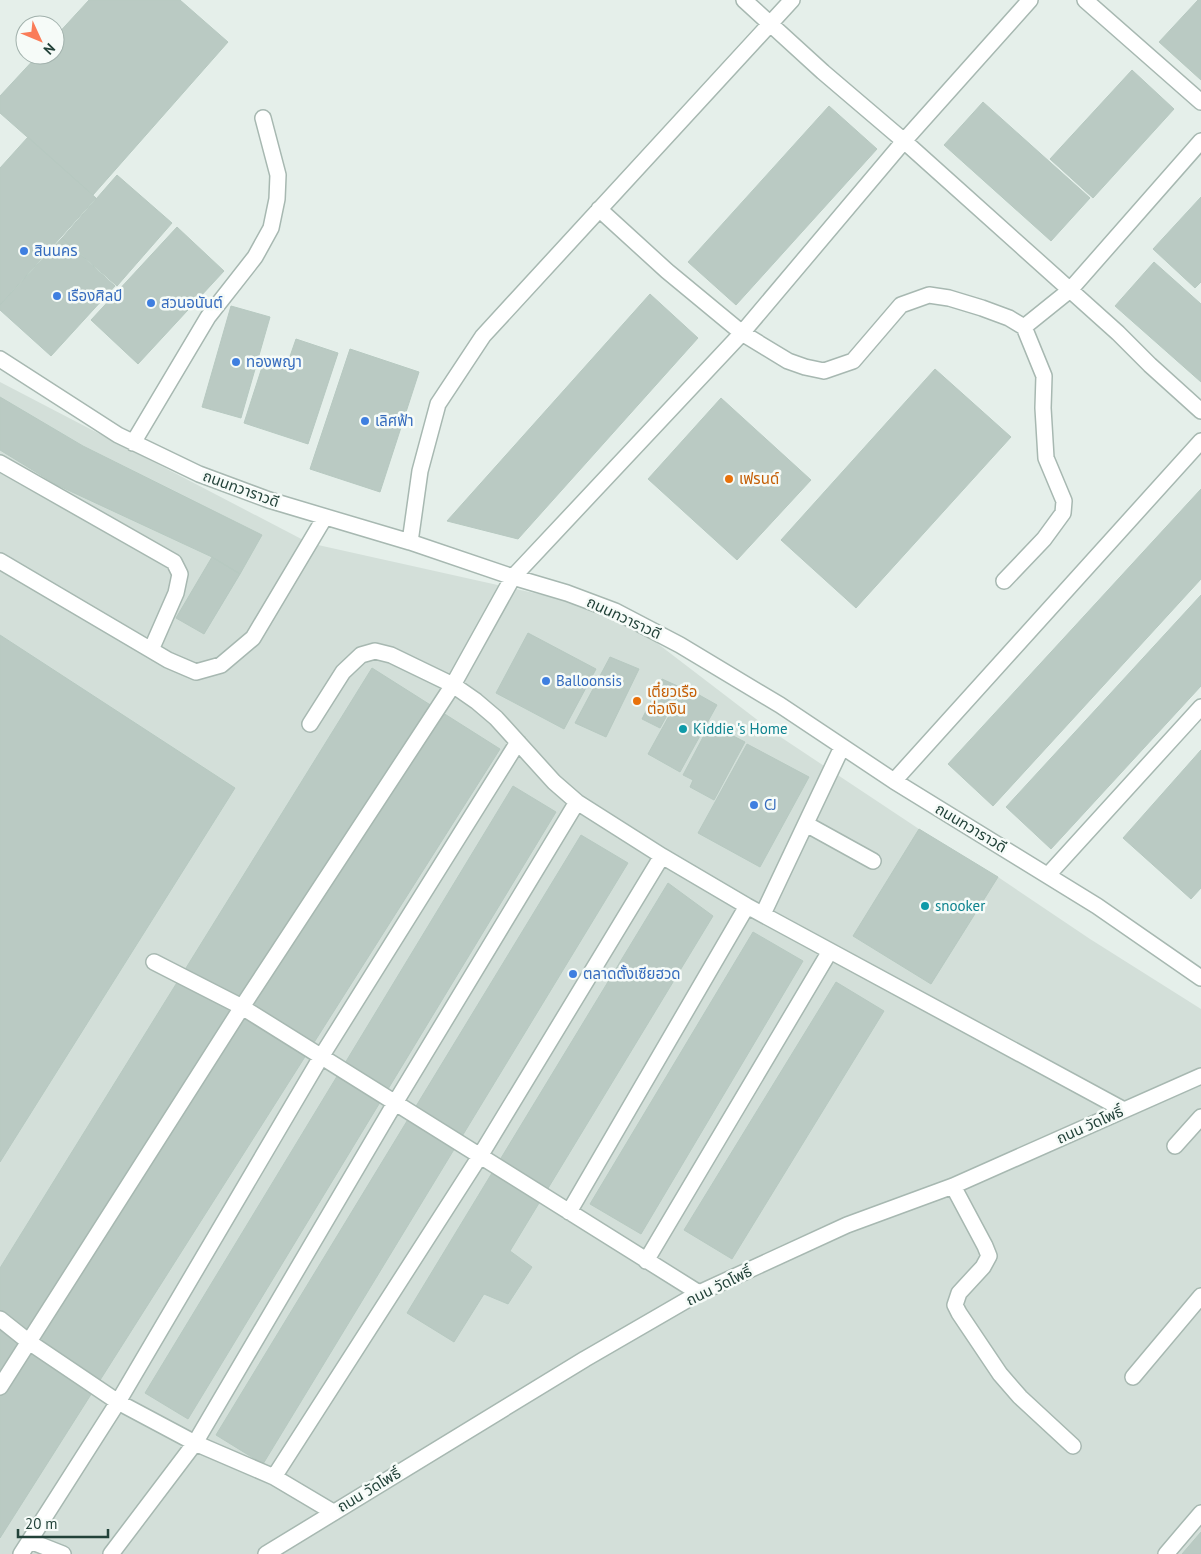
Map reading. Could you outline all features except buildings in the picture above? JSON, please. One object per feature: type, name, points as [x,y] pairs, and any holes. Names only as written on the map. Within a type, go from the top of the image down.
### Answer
[{"type":"street","points":[[744,0],[1118,333],[1201,411]]},
{"type":"street","points":[[410,542],[420,471],[438,404],[482,336],[792,0]]},
{"type":"street","points":[[0,1386],[242,1007],[454,685],[514,577],[742,333],[904,141],[1030,0]]},
{"type":"street","points":[[1085,0],[1201,102]]},
{"type":"street","points":[[133,442],[208,317],[255,257],[271,228],[277,199],[278,175],[262,118]]},
{"type":"street","points":[[1024,327],[1070,290],[1201,141]]},
{"type":"street","points":[[598,210],[667,271],[742,333],[788,361],[805,367],[824,371],[853,360],[901,306],[929,295],[966,303],[1009,318],[1024,327],[1044,376],[1043,408],[1046,458],[1064,501],[1063,513],[1044,539],[1004,580]]},
{"type":"street","name":"ถนนทวาราวดี","points":[[0,359],[118,435],[199,474],[269,500],[410,542],[567,593],[615,611],[688,650],[780,705],[894,781],[1097,906],[1201,978]]},
{"type":"street","points":[[894,781],[1201,441]]},
{"type":"street","points":[[0,463],[174,562],[180,574],[176,593],[151,650]]},
{"type":"street","points":[[0,561],[168,660],[196,672],[221,665],[253,638],[325,517]]},
{"type":"street","points":[[310,724],[343,672],[361,655],[375,651],[391,654],[454,685],[476,701],[496,718],[538,766],[577,802],[662,856],[747,906],[1124,1110]]},
{"type":"street","points":[[1048,875],[1201,707]]},
{"type":"street","points":[[21,1554],[118,1402],[321,1057],[518,742]]},
{"type":"street","points":[[763,914],[842,747]]},
{"type":"street","points":[[111,1554],[195,1444],[395,1103],[577,802]]},
{"type":"street","points":[[806,824],[873,861]]},
{"type":"street","points":[[274,1477],[480,1156],[662,856]]},
{"type":"street","points":[[569,1212],[747,906]]},
{"type":"street","points":[[646,1260],[830,951]]},
{"type":"street","points":[[154,962],[242,1007],[699,1294]]},
{"type":"street","name":"ถนน วัดโพธิ์","points":[[266,1554],[585,1359],[699,1294],[847,1225],[953,1186],[1201,1076]]},
{"type":"street","points":[[1175,1146],[1201,1117]]},
{"type":"street","points":[[953,1186],[986,1246],[989,1256],[983,1267],[959,1293],[955,1305],[1000,1374],[1020,1397],[1073,1446]]},
{"type":"street","points":[[1132,1377],[1201,1296]]},
{"type":"street","points":[[0,1319],[29,1342],[118,1402],[195,1444],[274,1477],[333,1512]]},
{"type":"street","points":[[1166,1554],[1201,1513]]},
{"type":"street","points":[[30,1540],[63,1554]]},
{"type":"shaded area","name":"ตลาดตั้งเซียฮวด","points":[[0,382],[309,543],[615,611],[773,732],[919,829],[998,877],[1090,939],[1201,1009],[1201,1554],[0,1554]]},
{"type":"place","name":"สินนคร","points":[[24,251]]},
{"type":"place","name":"เรืองศิลป์","points":[[57,296]]},
{"type":"place","name":"สวนอนันต์","points":[[151,303]]},
{"type":"place","name":"ทองพญา","points":[[236,362]]},
{"type":"place","name":"เลิศฟ้า","points":[[365,421]]},
{"type":"place","name":"เฟรนด์","points":[[729,479]]},
{"type":"place","name":"Balloonsis","points":[[546,681]]},
{"type":"place","name":"เตี๋ยวเรือ ต่อเงิน","points":[[637,701]]},
{"type":"place","name":"Kiddie 's Home","points":[[683,729]]},
{"type":"place","name":"CJ","points":[[754,805]]},
{"type":"place","name":"snooker","points":[[925,906]]},
{"type":"place","name":"ตลาดตั้งเซียฮวด","points":[[573,974]]}]
